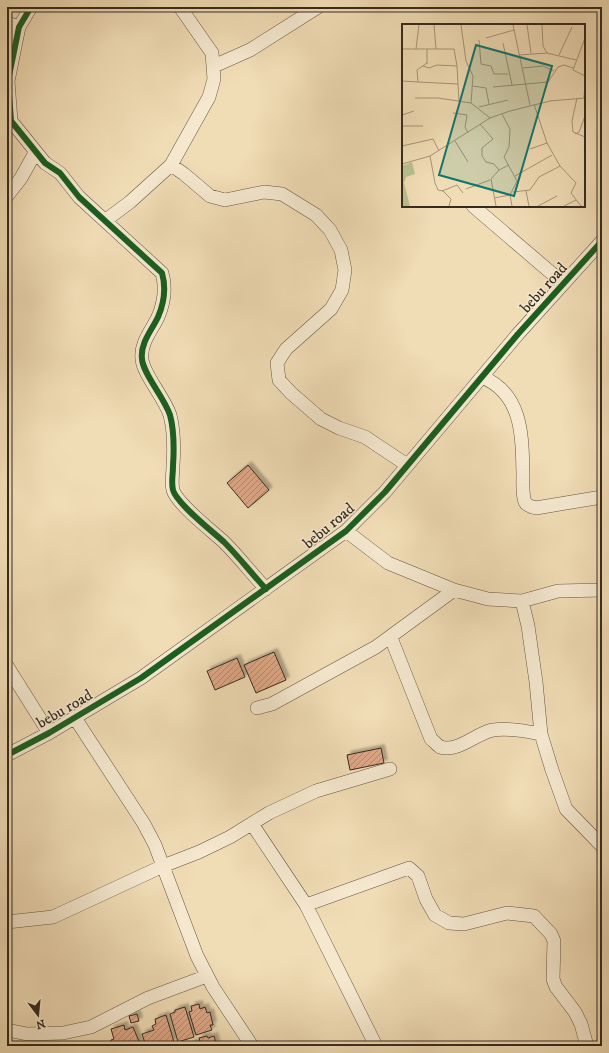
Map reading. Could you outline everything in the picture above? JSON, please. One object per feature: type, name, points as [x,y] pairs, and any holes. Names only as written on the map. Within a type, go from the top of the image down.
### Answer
[{"type":"street","points":[[31,7],[13,25],[7,80],[11,121],[35,153],[45,163],[60,172],[79,197],[106,220],[162,273],[165,284],[158,316],[147,337],[142,351],[142,360],[165,401],[170,417],[173,450],[172,482],[174,493],[183,504],[224,542],[266,589]]},
{"type":"street","points":[[106,220],[130,202],[171,165],[208,97],[214,79],[212,53],[180,7]]},
{"type":"street","points":[[214,66],[250,50],[318,7]]},
{"type":"street","points":[[7,196],[21,178],[35,153]]},
{"type":"street","points":[[171,165],[210,196],[225,200],[264,192],[282,194],[316,215],[330,230],[341,250],[345,270],[342,290],[331,309],[286,349],[278,363],[279,380],[291,393],[321,419],[339,428],[365,437],[407,465]]},
{"type":"street","points":[[474,207],[563,284]]},
{"type":"street","name":"bebu road","points":[[7,755],[49,733],[142,678],[346,531],[385,492],[482,377],[602,241]]},
{"type":"street","points":[[482,377],[495,382],[508,397],[517,413],[522,439],[525,502],[536,508],[602,497]]},
{"type":"street","points":[[346,531],[388,563],[454,590],[488,599],[522,601],[558,591],[602,590]]},
{"type":"street","points":[[257,708],[272,704],[376,647],[391,638],[454,590]]},
{"type":"street","points":[[522,601],[528,626],[536,682],[541,734],[566,809],[602,846]]},
{"type":"street","points":[[391,638],[431,739],[440,747],[450,747],[466,742],[490,730],[510,728],[541,734]]},
{"type":"street","points":[[7,666],[49,733]]},
{"type":"street","points":[[75,718],[144,824],[163,866],[197,956],[207,976],[252,1046]]},
{"type":"street","points":[[7,922],[53,917],[163,866],[199,852],[252,824],[269,813],[316,791],[390,769]]},
{"type":"street","points":[[252,824],[306,905],[376,1046]]},
{"type":"street","points":[[306,905],[409,868],[418,876],[426,899],[435,915],[450,923],[471,922],[507,913],[534,916],[552,934],[554,941],[553,979],[556,987],[578,1018],[587,1046]]},
{"type":"street","points":[[7,1030],[27,1034],[63,1033],[91,1027],[148,998],[207,976]]},
{"type":"building","points":[[248,465],[269,490],[248,508],[227,483]]},
{"type":"building","points":[[274,652],[286,680],[256,693],[244,665]]},
{"type":"building","points":[[237,658],[245,677],[215,690],[207,671]]},
{"type":"building","points":[[381,748],[384,763],[350,770],[347,755]]},
{"type":"building","points":[[199,1004],[200,1009],[205,1007],[207,1013],[210,1012],[213,1025],[210,1025],[212,1030],[196,1035],[189,1012],[192,1011],[191,1006]]},
{"type":"building","points":[[185,1007],[194,1037],[178,1042],[170,1014],[175,1012],[175,1010]]},
{"type":"building","points":[[137,1014],[139,1021],[131,1023],[129,1016]]},
{"type":"building","points":[[166,1015],[174,1042],[160,1046],[146,1046],[142,1034],[154,1030],[152,1026],[156,1024],[155,1019]]},
{"type":"building","points":[[124,1025],[125,1030],[133,1027],[141,1046],[112,1046],[111,1040],[114,1039],[111,1029]]},
{"type":"building","points":[[207,1036],[208,1038],[214,1036],[217,1046],[191,1046],[190,1044],[200,1041],[199,1038]]},
{"type":"cycle path","points":[[31,7],[19,27],[8,81],[11,121],[45,163],[60,173],[79,197],[162,273],[164,289],[162,306],[145,342],[142,359],[146,372],[170,415],[173,440],[173,490],[188,510],[224,542],[266,589]]},
{"type":"cycle path","points":[[7,755],[49,733],[141,678],[346,531],[385,492],[518,334],[602,241]]}]
